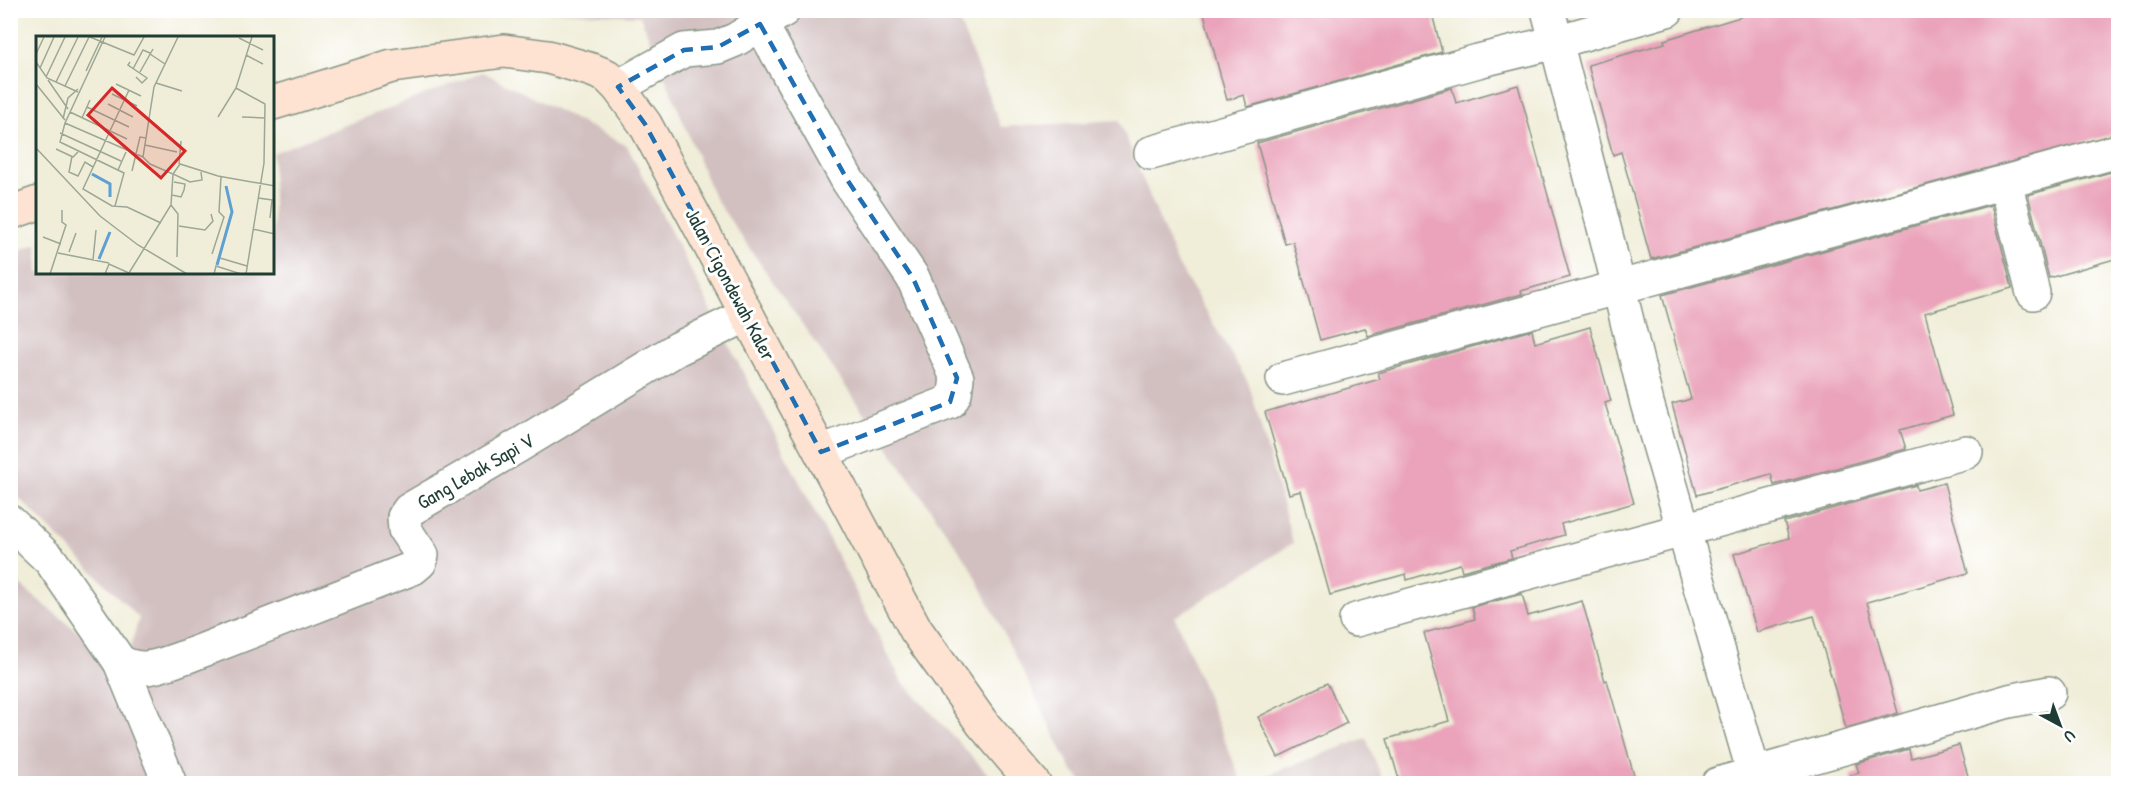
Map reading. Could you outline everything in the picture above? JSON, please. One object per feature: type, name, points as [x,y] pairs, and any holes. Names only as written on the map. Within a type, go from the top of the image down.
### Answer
[{"type":"main road","name":"Jalan Cigondewah Kaler","points":[[274,104],[392,66],[504,51],[548,57],[607,76],[645,124],[916,630],[982,723],[1034,783]]},
{"type":"main road","points":[[10,213],[36,204]]},
{"type":"street","points":[[1548,10],[1647,403],[1756,778]]},
{"type":"street","points":[[1151,153],[1667,10]]},
{"type":"street","points":[[618,87],[684,50],[718,47],[735,40],[766,15],[848,181],[913,278],[957,378],[955,393],[950,402],[821,452]]},
{"type":"street","points":[[1282,379],[2118,151]]},
{"type":"street","points":[[2005,182],[2033,293]]},
{"type":"street","name":"Gang Lebak Sapi V","points":[[120,662],[133,669],[149,669],[413,568],[420,562],[422,555],[405,530],[404,517],[409,510],[677,349],[747,315]]},
{"type":"street","points":[[1356,620],[1966,452]]},
{"type":"street","points":[[10,522],[51,561],[120,662],[170,783]]},
{"type":"street","points":[[1718,783],[1756,778],[2009,701],[2049,693]]},
{"type":"highlighted area","points":[[760,24],[848,181],[913,278],[957,378],[950,402],[821,452],[645,124],[618,87],[684,50],[718,47]]},
{"type":"shaded area","points":[[541,11],[955,11],[1001,127],[1119,120],[1177,263],[1249,384],[1293,543],[1175,617],[1242,783],[1084,783],[1071,769],[972,569],[714,197],[640,16]]},
{"type":"shaded area","points":[[483,72],[627,146],[901,680],[996,783],[11,783],[10,577],[124,669],[139,618],[11,490],[11,255],[36,244],[36,274],[274,274],[274,153]]},
{"type":"shaded area","points":[[1366,738],[1384,783],[1245,783]]},
{"type":"building","points":[[1203,10],[1431,10],[1442,52],[1247,107],[1244,95],[1227,100]]},
{"type":"building","points":[[1763,10],[2118,10],[2118,133],[1651,259],[1621,152],[1613,155],[1588,65],[1665,43],[1664,40]]},
{"type":"building","points":[[1518,85],[1570,277],[1521,291],[1522,294],[1368,336],[1365,328],[1320,340],[1293,242],[1285,244],[1257,143],[1452,88],[1456,103]]},
{"type":"building","points":[[2118,170],[2118,258],[2049,278],[2028,195]]},
{"type":"building","points":[[1991,205],[2012,288],[1925,313],[1953,415],[1900,430],[1906,449],[1774,485],[1771,474],[1697,495],[1672,404],[1691,399],[1662,295]]},
{"type":"building","points":[[1590,327],[1611,401],[1605,403],[1634,503],[1561,524],[1564,535],[1510,551],[1512,558],[1462,571],[1460,564],[1407,580],[1406,574],[1330,595],[1301,491],[1289,494],[1265,412],[1380,379],[1378,373],[1532,330],[1535,343]]},
{"type":"building","points":[[1944,483],[1968,573],[1867,602],[1898,713],[1846,728],[1814,616],[1757,632],[1734,554],[1789,538],[1784,522],[1916,485],[1917,490]]},
{"type":"building","points":[[1522,594],[1528,616],[1582,601],[1635,779],[1619,783],[1400,783],[1387,739],[1449,721],[1424,633],[1475,619],[1472,607]]},
{"type":"building","points":[[1327,683],[1347,723],[1278,757],[1258,717]]},
{"type":"building","points":[[1959,745],[1970,783],[1852,783],[1851,775],[1859,773],[1856,764],[1909,749],[1911,758]]}]
